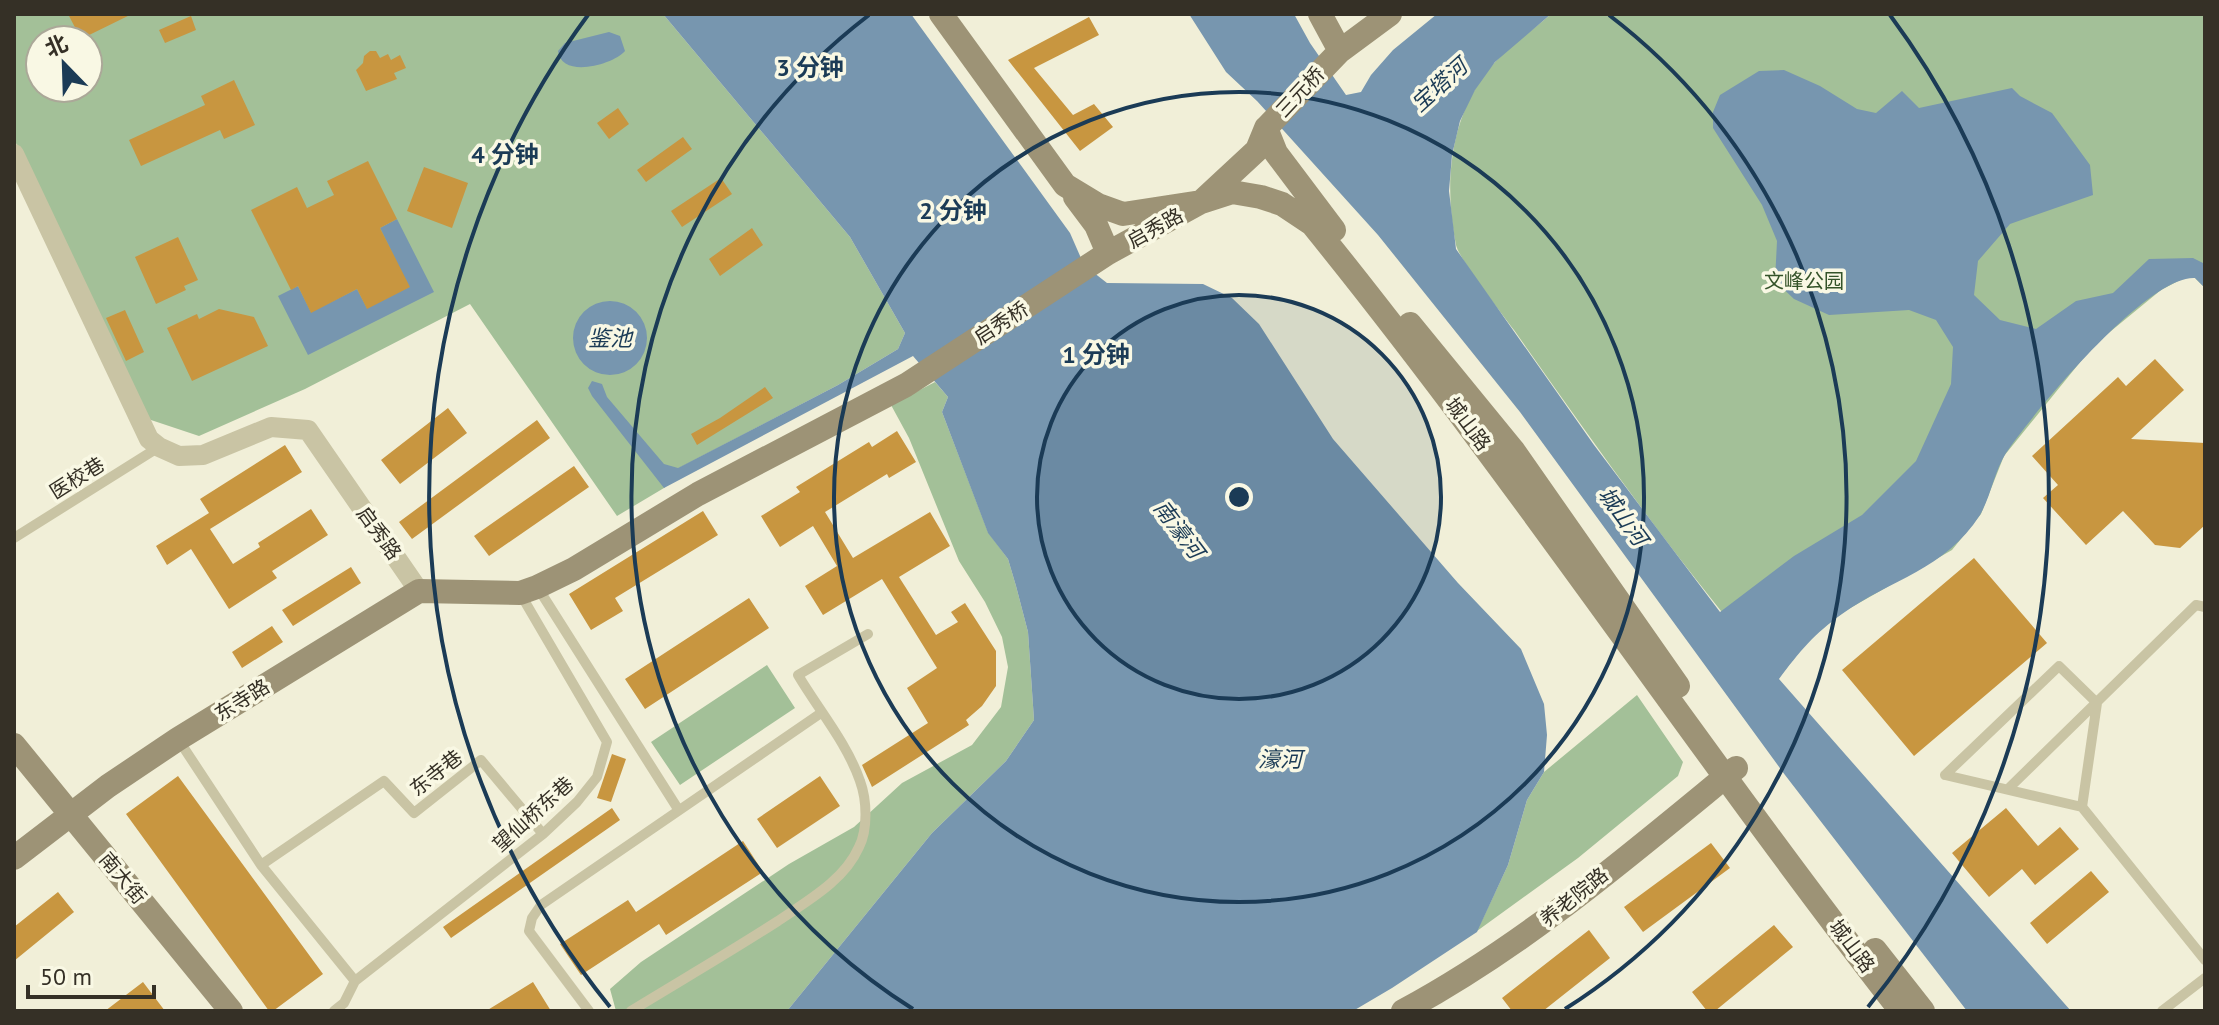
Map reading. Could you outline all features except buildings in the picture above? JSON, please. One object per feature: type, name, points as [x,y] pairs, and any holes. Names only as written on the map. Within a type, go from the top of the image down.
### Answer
[{"type":"main road","name":"城山路","points":[[941,14],[1065,185],[1098,205],[1123,214],[1201,202],[1232,192],[1282,204],[1312,224],[1497,463],[1730,773],[1923,1011]]},
{"type":"main road","points":[[1320,14],[1334,57]]},
{"type":"main road","name":"三元桥","points":[[1201,202],[1257,150],[1269,125],[1334,57],[1390,14]]},
{"type":"main road","name":"城山路","points":[[1269,125],[1276,153],[1324,218],[1513,450],[1730,773],[1897,1010]]},
{"type":"main road","points":[[1065,185],[1087,210],[1102,258]]},
{"type":"main road","name":"启秀路","points":[[1102,258],[1201,202]]},
{"type":"main road","name":"启秀桥","points":[[529,590],[574,569],[698,494],[906,385],[1102,258]]},
{"type":"main road","points":[[419,591],[529,590]]},
{"type":"main road","name":"东寺路","points":[[14,858],[178,739],[419,591]]},
{"type":"main road","name":"南大街","points":[[14,745],[231,1011]]},
{"type":"main road","name":"养老院路","points":[[1403,1011],[1455,983],[1540,925],[1730,773]]},
{"type":"street","points":[[14,154],[142,427],[149,439],[159,447]]},
{"type":"street","name":"启秀路","points":[[159,447],[179,456],[203,455],[271,427],[308,430],[419,591]]},
{"type":"lane","name":"医校巷","points":[[14,538],[159,447]]},
{"type":"lane","points":[[529,590],[678,809]]},
{"type":"lane","name":"望仙桥东巷","points":[[334,1011],[344,1003],[355,981],[543,834],[577,802],[597,777],[607,742],[529,590]]},
{"type":"lane","points":[[2009,788],[2196,605],[2205,607]]},
{"type":"lane","points":[[631,1011],[740,946],[813,897],[845,869],[860,846],[866,812],[860,782],[841,743],[798,675],[868,634]]},
{"type":"lane","points":[[2097,703],[2059,666],[1945,775],[2082,807],[2205,960]]},
{"type":"lane","points":[[2082,807],[2097,703]]},
{"type":"lane","points":[[589,1011],[529,931],[532,918],[541,905],[821,713]]},
{"type":"lane","points":[[178,739],[261,865],[355,981]]},
{"type":"lane","name":"东寺巷","points":[[261,865],[384,781],[414,813],[481,760],[543,834]]},
{"type":"lane","points":[[2162,1011],[2205,978]]},
{"type":"green space","points":[[14,14],[663,14],[850,237],[905,333],[898,349],[838,385],[679,468],[664,488],[617,516],[470,304],[305,389],[199,436],[145,418],[14,139]]},
{"type":"green space","name":"文峰公园","points":[[1551,14],[2205,14],[2205,288],[2195,278],[2184,278],[2161,290],[2094,345],[2004,456],[1981,514],[1952,550],[1845,611],[1810,638],[1778,679],[1708,595],[1642,508],[1473,274],[1456,245],[1450,197],[1451,172],[1460,124],[1469,102],[1496,61]]},
{"type":"green space","points":[[935,382],[948,397],[942,412],[988,532],[1008,559],[1016,586],[1028,632],[1034,720],[1006,761],[932,833],[787,1011],[616,1011],[610,989],[641,962],[789,864],[854,827],[902,783],[972,745],[1001,707],[1008,667],[1002,637],[985,602],[959,561],[909,438],[891,405]]},
{"type":"green space","points":[[767,665],[795,708],[680,785],[651,742]]},
{"type":"green space","points":[[1637,695],[1683,762],[1678,776],[1578,858],[1477,931],[1508,865],[1527,800],[1544,772]]},
{"type":"water","name":"濠河","points":[[663,14],[911,14],[1070,233],[1084,265],[1107,283],[1203,284],[1232,298],[1259,324],[1333,439],[1458,583],[1521,649],[1544,704],[1547,735],[1544,772],[1527,800],[1508,865],[1477,932],[1353,1011],[787,1011],[932,833],[1006,761],[1034,720],[1028,632],[1008,559],[988,533],[942,412],[948,397],[913,356],[664,488],[592,396],[588,388],[592,381],[602,384],[607,397],[664,464],[678,468],[838,385],[898,349],[905,333],[850,237]]},
{"type":"water","points":[[1189,14],[1294,14],[1346,95],[1361,92],[1393,50],[1437,14],[1551,14],[1495,62],[1475,90],[1460,121],[1452,155],[1449,191],[1456,249],[1594,445],[1720,612],[1794,556],[1862,515],[1916,461],[1951,384],[1953,347],[1936,320],[1909,310],[1829,315],[1794,299],[1775,281],[1777,241],[1762,205],[1713,128],[1713,112],[1720,95],[1759,71],[1784,70],[1820,86],[1857,109],[1876,113],[1902,91],[1919,108],[2012,88],[2020,96],[2052,113],[2090,165],[2093,195],[2010,224],[1978,261],[1974,295],[2000,320],[2036,329],[2076,301],[2113,293],[2149,259],[2193,258],[2205,264],[2205,288],[2195,278],[2174,283],[2149,298],[2065,379],[2006,453],[1980,515],[1951,549],[1832,621],[1793,660],[1779,679],[2071,1011],[1967,1011],[1785,775],[1520,412],[1378,235],[1257,101],[1226,72]]},
{"type":"water","points":[[609,32],[620,36],[625,51],[619,56],[588,67],[568,65],[561,60],[558,51],[565,43]]},
{"type":"water","points":[[397,219],[434,292],[308,355],[278,296],[298,286],[311,312],[357,289],[367,308],[409,287],[380,228]]},
{"type":"water","name":"鉴池","points":[[610,301],[624,304],[636,312],[644,324],[647,338],[644,352],[636,364],[624,372],[610,375],[596,372],[584,364],[576,352],[573,338],[576,324],[584,312],[596,304]]},
{"type":"water label","name":"宝塔河","points":[[1439,85]]},
{"type":"water label","name":"城山河","points":[[1623,516]]},
{"type":"water label","name":"南濠河","points":[[1179,529]]}]
